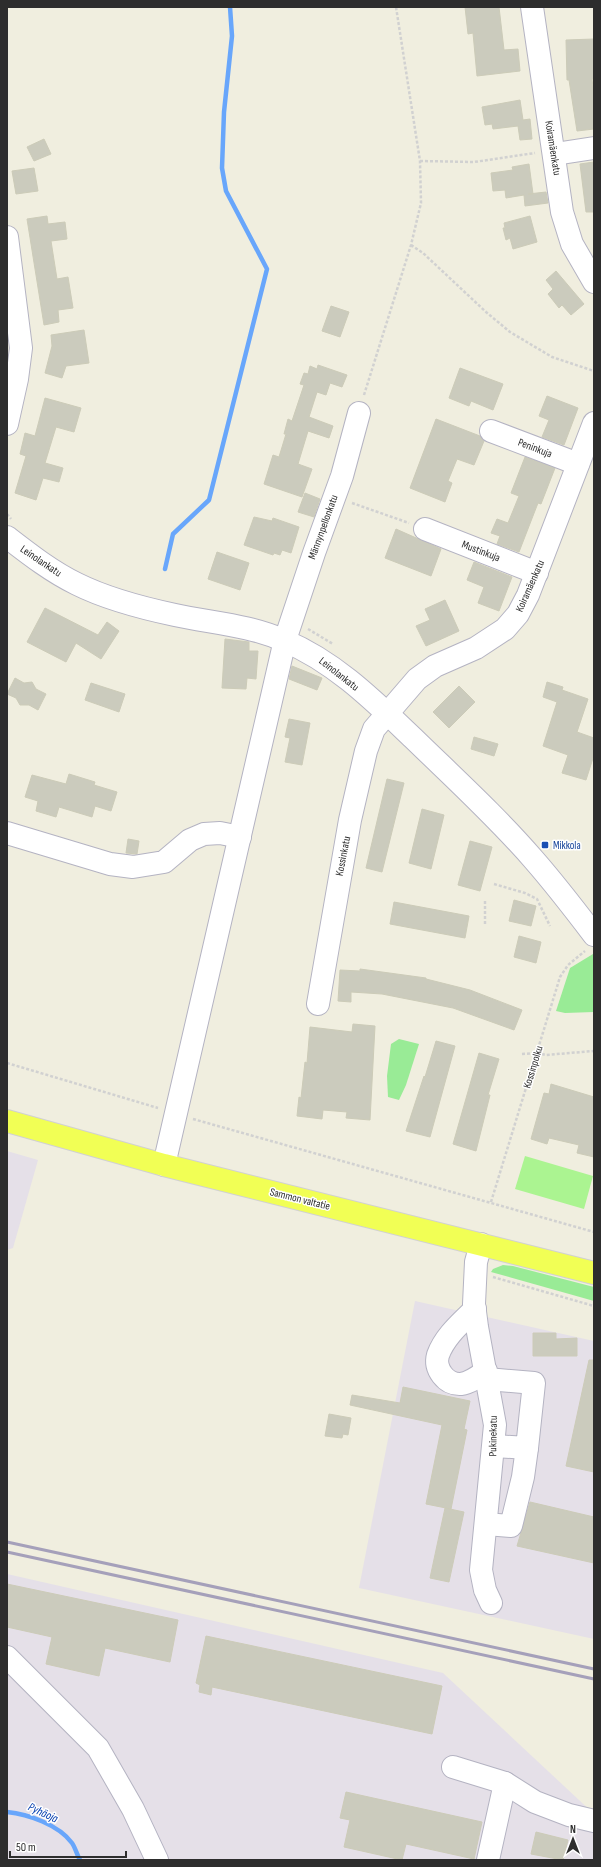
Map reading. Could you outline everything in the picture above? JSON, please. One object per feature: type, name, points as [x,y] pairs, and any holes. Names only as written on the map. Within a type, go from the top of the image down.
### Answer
[{"type":"main road","name":"Sammon valtatie","points":[[7,1121],[164,1165],[594,1273]]},
{"type":"street","name":"Koiramäenkatu","points":[[532,7],[562,212],[572,244],[594,282]]},
{"type":"street","points":[[554,152],[594,148]]},
{"type":"street","points":[[7,237],[21,348],[17,379],[7,424]]},
{"type":"street","name":"Männynpellonkatu","points":[[164,1165],[285,640],[342,476],[359,413]]},
{"type":"street","name":"Koiramäenkatu","points":[[386,714],[418,679],[435,666],[476,648],[505,629],[518,614],[537,573],[594,423]]},
{"type":"street","name":"Peninkuja","points":[[491,431],[578,464]]},
{"type":"street","name":"Mustinkuja","points":[[425,529],[537,573]]},
{"type":"street","name":"Leinolankatu","points":[[7,537],[38,561],[76,584],[108,597],[175,615],[254,629],[285,640],[332,666],[386,714],[500,823],[535,861],[591,932]]},
{"type":"street","name":"Kossinkatu","points":[[318,1004],[340,872],[366,751],[374,729],[386,714]]},
{"type":"street","points":[[7,833],[110,864],[133,867],[164,862],[190,840],[204,834],[220,833],[240,837]]},
{"type":"street","name":"Pukinekatu","points":[[481,1244],[476,1271],[475,1309],[495,1425],[481,1570],[485,1590],[491,1603]]},
{"type":"street","points":[[475,1309],[447,1337],[438,1355],[437,1365],[440,1373],[453,1383],[462,1384],[487,1375],[534,1383],[523,1477],[511,1526],[486,1524]]},
{"type":"street","points":[[494,1446],[527,1448]]},
{"type":"street","points":[[7,1657],[98,1748],[133,1809],[157,1860]]},
{"type":"street","points":[[453,1767],[505,1784],[535,1802],[569,1815],[594,1821]]},
{"type":"street","points":[[488,1860],[505,1784]]},
{"type":"path","points":[[359,413],[411,245],[421,203],[420,161],[396,7]]},
{"type":"path","points":[[420,161],[474,162],[554,152]]},
{"type":"path","points":[[411,245],[423,253],[486,312],[510,332],[552,357],[594,370]]},
{"type":"path","points":[[335,496],[425,529]]},
{"type":"path","points":[[494,884],[525,893],[537,899],[550,926]]},
{"type":"path","points":[[485,901],[485,924]]},
{"type":"path","name":"Kossinpolku","points":[[491,1202],[560,977],[591,932]]},
{"type":"path","points":[[522,1054],[537,1053],[546,1055],[594,1051]]},
{"type":"path","points":[[7,1063],[176,1114],[594,1232]]},
{"type":"path","points":[[476,1271],[594,1306]]},
{"type":"shaded area","points":[[7,1151],[38,1160],[13,1248],[7,1250]]},
{"type":"shaded area","points":[[415,1301],[594,1341],[594,1639],[359,1588]]},
{"type":"shaded area","points":[[7,1574],[443,1673],[594,1814],[594,1860],[7,1860]]},
{"type":"green space","points":[[593,954],[594,1012],[565,1013],[556,1011],[570,968]]},
{"type":"green space","points":[[399,1039],[419,1044],[406,1085],[399,1100],[388,1097],[387,1076],[391,1044]]},
{"type":"green space","points":[[525,1156],[593,1176],[584,1209],[515,1189]]},
{"type":"green space","points":[[503,1265],[513,1266],[594,1287],[594,1301],[491,1272],[493,1269]]},
{"type":"building","points":[[465,7],[499,7],[504,50],[518,49],[520,71],[477,76],[473,33],[468,34]]},
{"type":"building","points":[[594,39],[594,79],[592,79],[594,95],[594,129],[577,131],[569,80],[567,80],[566,40]]},
{"type":"building","points":[[520,100],[523,120],[530,119],[532,139],[520,140],[518,126],[493,129],[492,124],[485,125],[482,107]]},
{"type":"building","points":[[44,139],[51,154],[34,161],[27,147]]},
{"type":"building","points":[[594,162],[594,212],[586,212],[580,164]]},
{"type":"building","points":[[529,164],[533,193],[546,192],[548,203],[525,206],[524,195],[506,198],[505,190],[493,191],[491,173],[513,170],[512,167]]},
{"type":"building","points":[[34,168],[38,191],[16,194],[12,171]]},
{"type":"building","points":[[47,216],[48,224],[65,222],[67,239],[51,241],[57,279],[68,277],[73,308],[58,310],[59,322],[44,325],[27,219]]},
{"type":"building","points":[[530,216],[537,242],[513,249],[510,238],[506,240],[503,228],[505,228],[504,223]]},
{"type":"building","points":[[556,271],[584,304],[571,315],[562,305],[559,308],[548,294],[553,289],[546,280]]},
{"type":"building","points":[[331,306],[349,312],[340,337],[322,331]]},
{"type":"building","points":[[84,330],[89,363],[66,366],[62,378],[45,373],[52,346],[51,335]]},
{"type":"building","points":[[318,365],[347,375],[342,387],[330,383],[326,395],[317,392],[309,417],[333,426],[329,438],[308,431],[298,464],[312,469],[302,497],[264,484],[273,455],[279,457],[286,434],[284,434],[288,419],[292,421],[304,385],[300,384],[304,373],[308,374],[310,366],[317,369]]},
{"type":"building","points":[[460,368],[503,384],[493,410],[471,401],[469,406],[449,398]]},
{"type":"building","points":[[547,396],[578,408],[564,445],[542,437],[549,420],[539,416]]},
{"type":"building","points":[[45,398],[81,408],[74,432],[56,427],[45,463],[63,468],[59,482],[43,478],[36,500],[15,493],[26,456],[20,454],[25,433],[35,436]]},
{"type":"building","points":[[436,419],[480,436],[484,441],[474,465],[457,459],[448,481],[452,483],[445,502],[410,488]]},
{"type":"building","points":[[525,457],[555,468],[541,504],[538,503],[519,552],[497,544],[500,536],[491,533],[497,519],[508,523],[519,496],[511,493]]},
{"type":"building","points":[[305,493],[320,499],[314,517],[298,512]]},
{"type":"building","points":[[254,517],[272,521],[273,518],[299,527],[291,553],[282,550],[280,555],[274,553],[273,555],[244,545]]},
{"type":"building","points":[[396,529],[441,549],[431,576],[385,558]]},
{"type":"building","points":[[217,552],[249,563],[240,590],[208,579]]},
{"type":"building","points":[[474,562],[512,577],[499,611],[478,603],[484,587],[467,580]]},
{"type":"building","points":[[445,600],[459,631],[426,646],[416,626],[430,620],[425,609]]},
{"type":"building","points":[[45,608],[98,635],[107,622],[119,631],[101,659],[76,643],[66,662],[27,642]]},
{"type":"building","points":[[225,639],[249,642],[249,651],[258,651],[256,679],[247,678],[246,689],[222,688]]},
{"type":"building","points":[[292,666],[322,678],[317,690],[289,679]]},
{"type":"building","points":[[15,678],[24,683],[32,682],[36,689],[46,694],[38,710],[29,705],[20,705],[16,698],[7,694]]},
{"type":"building","points":[[547,682],[563,687],[562,690],[588,699],[577,732],[594,738],[594,755],[586,780],[562,773],[568,755],[543,746],[557,702],[543,697]]},
{"type":"building","points":[[91,683],[125,694],[119,712],[85,700]]},
{"type":"building","points":[[459,686],[475,702],[449,728],[433,712]]},
{"type":"building","points":[[289,719],[310,723],[302,765],[285,762],[290,738],[285,737]]},
{"type":"building","points":[[474,737],[498,744],[494,756],[471,749]]},
{"type":"building","points":[[69,774],[95,782],[94,785],[117,792],[111,811],[95,806],[92,817],[59,807],[56,817],[36,811],[38,801],[25,797],[32,775],[66,784]]},
{"type":"building","points":[[387,779],[404,783],[382,872],[366,868]]},
{"type":"building","points":[[422,809],[444,815],[431,869],[409,863]]},
{"type":"building","points":[[128,839],[139,841],[137,854],[126,853]]},
{"type":"building","points":[[470,841],[492,847],[480,891],[458,885]]},
{"type":"building","points":[[514,900],[536,906],[531,926],[509,921]]},
{"type":"building","points":[[394,902],[469,916],[465,938],[390,924]]},
{"type":"building","points":[[519,936],[541,942],[536,963],[514,957]]},
{"type":"building","points":[[360,969],[426,978],[470,990],[522,1010],[514,1030],[453,1008],[382,994],[351,992],[351,1002],[338,1001],[340,970],[360,971]]},
{"type":"building","points":[[353,1024],[375,1026],[370,1120],[346,1118],[347,1112],[323,1110],[322,1119],[297,1116],[299,1097],[301,1098],[305,1062],[307,1063],[310,1027],[352,1032]]},
{"type":"building","points":[[436,1041],[455,1046],[430,1137],[406,1131]]},
{"type":"building","points":[[479,1053],[499,1059],[488,1095],[490,1095],[476,1151],[453,1144]]},
{"type":"building","points":[[551,1084],[594,1097],[594,1157],[577,1153],[579,1145],[549,1138],[547,1144],[531,1139],[544,1093],[549,1094]]},
{"type":"building","points":[[533,1333],[556,1333],[556,1339],[577,1338],[577,1356],[533,1356]]},
{"type":"building","points":[[589,1360],[594,1360],[594,1472],[566,1466]]},
{"type":"building","points":[[403,1387],[470,1401],[464,1429],[467,1430],[451,1509],[426,1504],[442,1425],[350,1405],[352,1395],[400,1403]]},
{"type":"building","points":[[329,1414],[351,1418],[348,1435],[343,1434],[342,1438],[325,1436]]},
{"type":"building","points":[[530,1502],[594,1517],[594,1563],[517,1546]]},
{"type":"building","points":[[445,1508],[464,1512],[449,1582],[430,1578]]},
{"type":"building","points":[[7,1584],[178,1620],[170,1662],[105,1648],[99,1676],[46,1664],[52,1637],[7,1627]]},
{"type":"building","points":[[206,1636],[442,1686],[432,1734],[212,1687],[211,1695],[199,1692],[200,1685],[196,1683]]},
{"type":"building","points":[[346,1792],[482,1822],[474,1859],[406,1844],[402,1860],[344,1847],[350,1820],[340,1818]]},
{"type":"building","points":[[536,1832],[568,1840],[563,1860],[531,1854]]},
{"type":"waterway","points":[[165,569],[173,534],[209,500],[267,269],[226,191],[222,168],[224,112],[232,36],[230,7]]},
{"type":"waterway","name":"Pyhäoja","points":[[7,1812],[33,1818],[59,1831],[72,1843],[80,1860]]},
{"type":"railway","points":[[7,1542],[594,1669]]},
{"type":"railway","points":[[7,1552],[594,1679]]},
{"type":"place","name":"Mikkola","points":[[545,845]]}]
